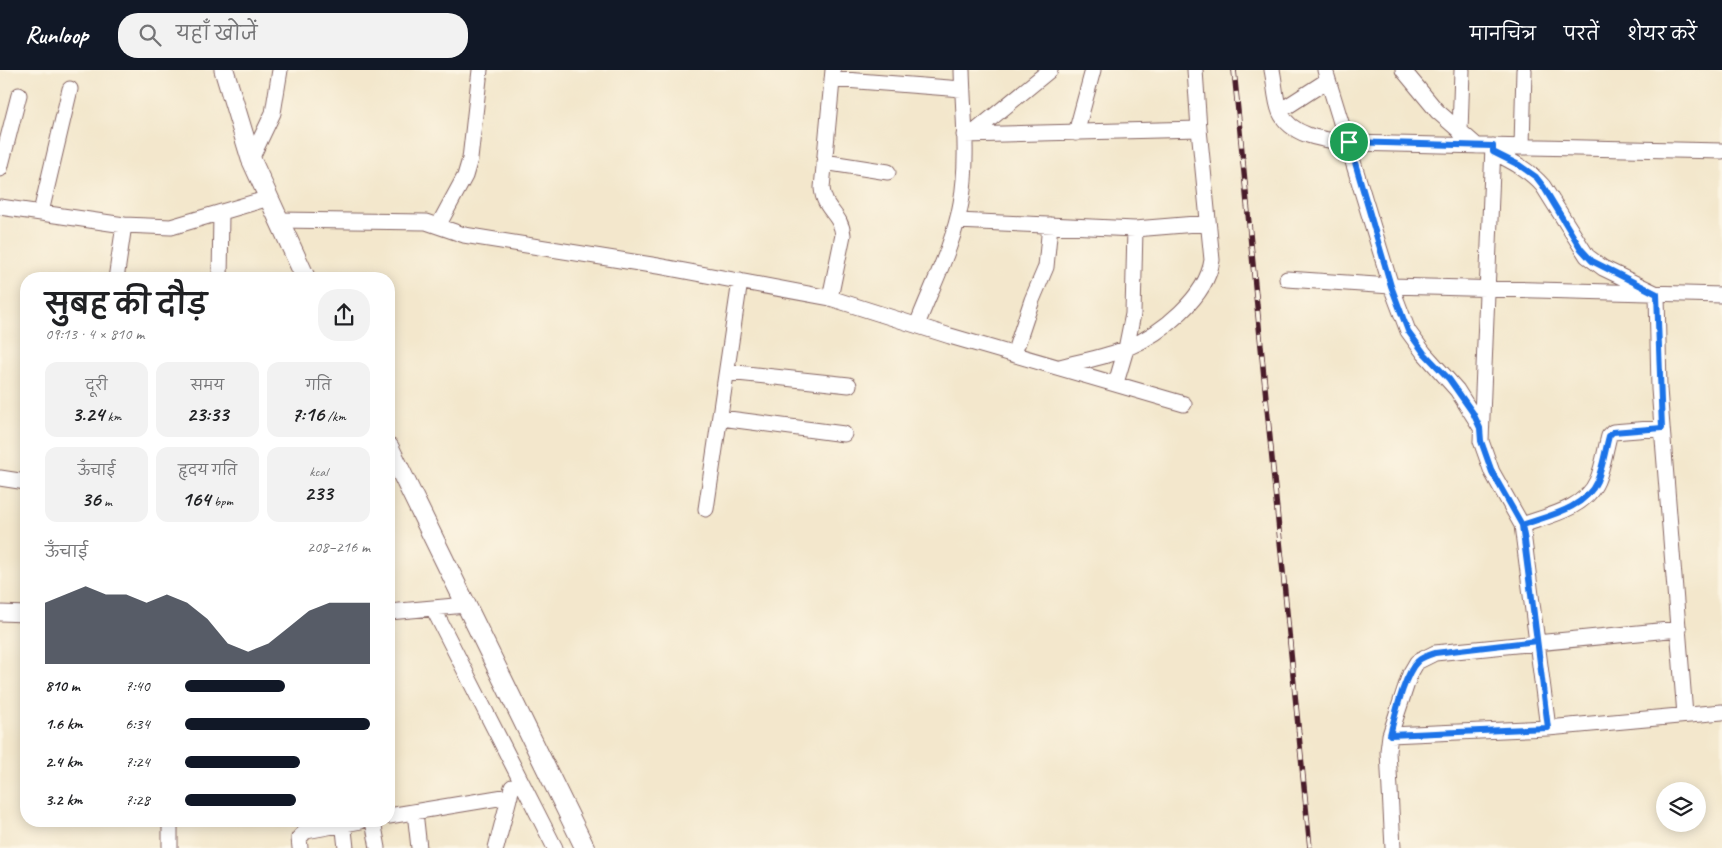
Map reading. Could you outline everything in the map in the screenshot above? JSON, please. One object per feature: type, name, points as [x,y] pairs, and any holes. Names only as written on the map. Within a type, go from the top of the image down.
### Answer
[{"type":"main road","points":[[224,70],[251,159],[303,272]]},
{"type":"main road","points":[[395,459],[585,848]]},
{"type":"street","points":[[251,159],[272,113],[280,70]]},
{"type":"street","points":[[438,226],[462,182],[470,160],[480,70]]},
{"type":"street","points":[[917,325],[957,221],[964,182],[968,135],[962,89],[962,70]]},
{"type":"street","points":[[968,135],[1050,70]]},
{"type":"street","points":[[1076,133],[1093,70]]},
{"type":"street","points":[[1060,367],[1126,349],[1157,332],[1202,289],[1208,278],[1212,260],[1195,70]]},
{"type":"street","points":[[1272,70],[1280,111],[1285,120],[1308,135],[1349,142],[1477,146],[1493,149],[1522,146],[1722,151]]},
{"type":"street","points":[[1403,70],[1431,105],[1477,146]]},
{"type":"street","points":[[1460,132],[1462,70]]},
{"type":"street","points":[[1522,146],[1524,70]]},
{"type":"street","points":[[830,298],[843,235],[842,224],[823,199],[824,162],[833,75],[962,89]]},
{"type":"street","points":[[1280,111],[1326,75],[1349,142],[1391,286],[1408,331],[1424,353],[1457,390],[1480,428]]},
{"type":"street","points":[[41,212],[70,89]]},
{"type":"street","points":[[0,169],[18,95]]},
{"type":"street","points":[[968,135],[1199,129]]},
{"type":"street","points":[[1493,149],[1480,428],[1481,441],[1492,472],[1522,525],[1548,728]]},
{"type":"street","points":[[1493,149],[1536,177],[1581,249],[1592,261],[1657,294]]},
{"type":"street","points":[[824,162],[888,172]]},
{"type":"street","points":[[0,207],[124,224],[171,226],[269,198]]},
{"type":"street","points":[[220,272],[221,213]]},
{"type":"street","points":[[278,220],[413,221],[438,226],[464,235],[830,298],[950,336],[1184,404]]},
{"type":"street","points":[[957,221],[1135,229],[1208,223]]},
{"type":"street","points":[[117,272],[124,224]]},
{"type":"street","points":[[1014,354],[1032,300],[1046,267],[1050,226]]},
{"type":"street","points":[[1116,383],[1126,349],[1132,314],[1135,229]]},
{"type":"street","points":[[1287,279],[1391,286],[1722,295]]},
{"type":"street","points":[[706,509],[728,372],[740,281]]},
{"type":"street","points":[[1657,294],[1662,428],[1679,629],[1684,716]]},
{"type":"street","points":[[728,372],[849,385]]},
{"type":"street","points":[[721,418],[844,434]]},
{"type":"street","points":[[1522,525],[1575,505],[1591,492],[1600,474],[1609,436],[1613,432],[1662,428]]},
{"type":"street","points":[[0,478],[20,481]]},
{"type":"street","points":[[395,611],[466,605]]},
{"type":"street","points":[[433,608],[555,848]]},
{"type":"street","points":[[0,613],[20,614]]},
{"type":"street","points":[[1393,848],[1388,751],[1390,735],[1410,674],[1417,662],[1425,656],[1435,653],[1537,641],[1679,629]]},
{"type":"street","points":[[1390,735],[1548,728],[1722,712]]},
{"type":"street","points":[[496,848],[516,771]]},
{"type":"street","points":[[395,815],[510,796]]},
{"type":"street","points":[[415,812],[419,848]]},
{"type":"street","points":[[170,827],[170,848]]},
{"type":"street","points":[[298,827],[300,843]]},
{"type":"street","points":[[300,843],[306,831],[324,827]]},
{"type":"street","points":[[343,827],[346,848]]},
{"type":"street","points":[[374,827],[378,848]]},
{"type":"railway","points":[[1234,70],[1310,848]]},
{"type":"route","points":[[1349,142],[1391,286],[1408,331],[1424,353],[1449,379],[1473,413],[1480,428],[1485,457],[1522,525],[1537,641],[1435,653],[1425,656],[1417,662],[1410,674],[1390,735],[1548,728],[1525,541],[1522,525],[1575,505],[1591,492],[1600,474],[1609,436],[1613,432],[1662,428],[1659,389],[1657,294],[1592,261],[1581,249],[1536,177],[1519,165],[1493,152],[1493,146],[1349,142]]}]
